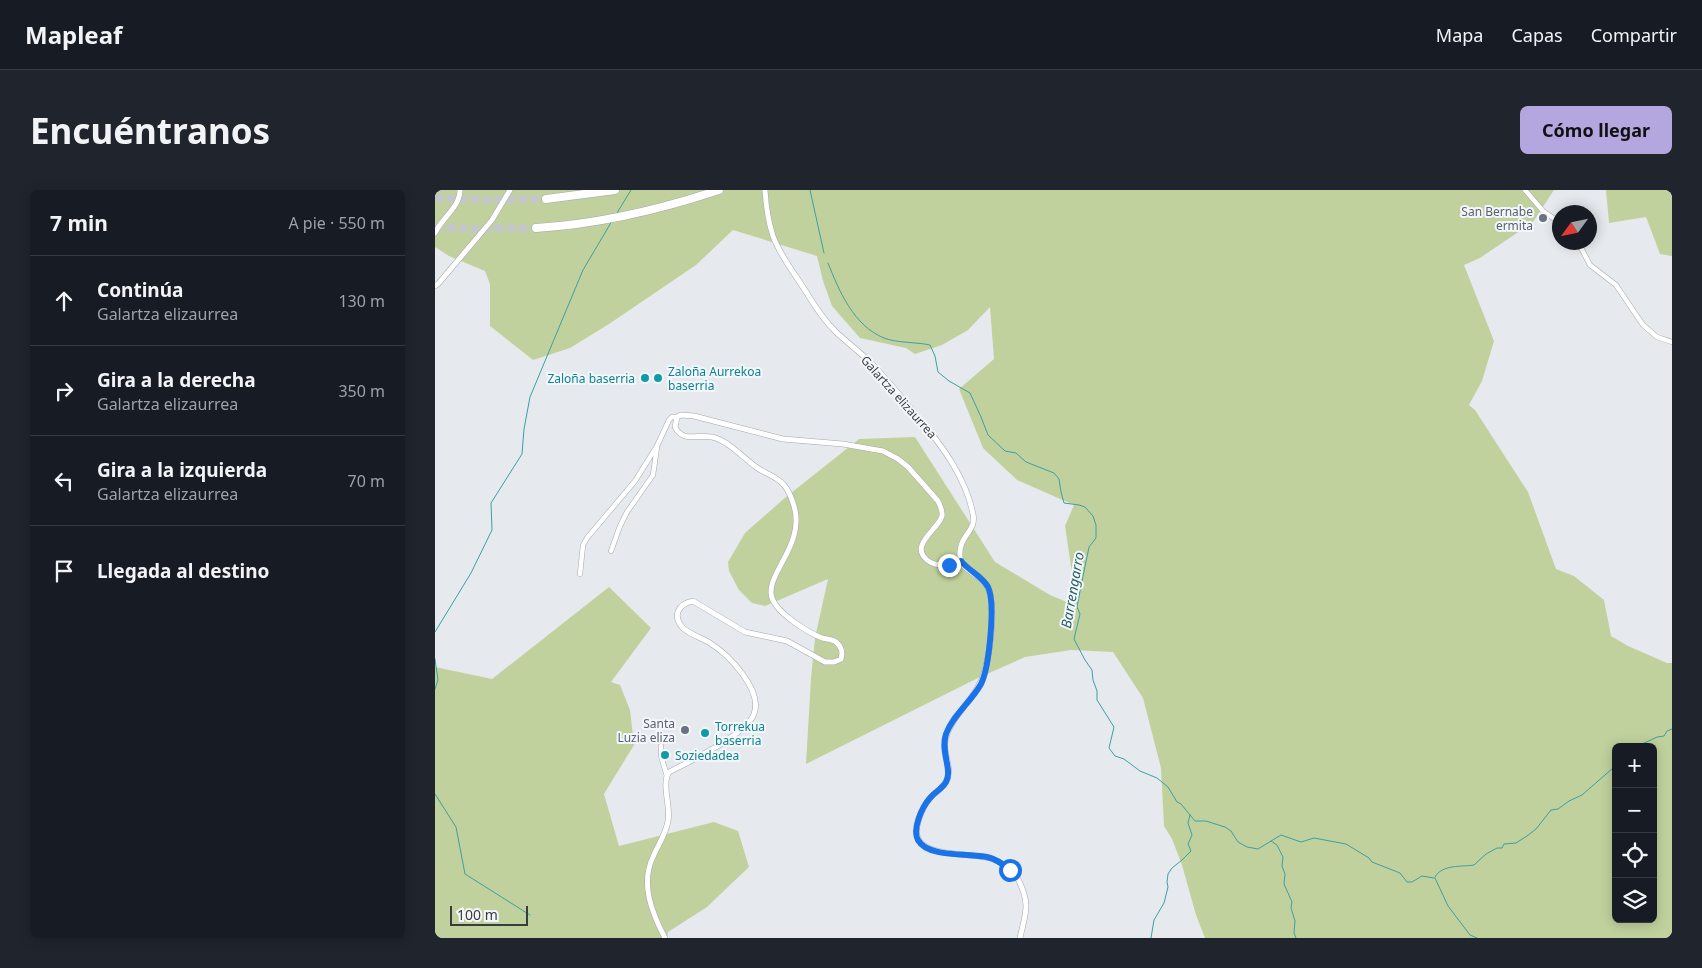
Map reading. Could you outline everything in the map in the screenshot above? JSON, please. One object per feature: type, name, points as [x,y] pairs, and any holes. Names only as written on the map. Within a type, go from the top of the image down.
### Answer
[{"type":"highway","points":[[546,199],[615,190]]},
{"type":"highway","points":[[536,228],[589,223],[624,217],[672,205],[719,190]]},
{"type":"street","points":[[435,233],[458,202],[460,190]]},
{"type":"street","points":[[435,286],[492,220],[510,190]]},
{"type":"street","name":"Galartza elizaurrea","points":[[765,190],[767,213],[774,239],[785,260],[820,313],[837,333],[872,364],[902,398],[943,447],[961,479],[969,498],[974,520],[971,529],[962,540],[961,561]]},
{"type":"street","points":[[1525,190],[1543,211],[1552,217]]},
{"type":"street","points":[[1582,250],[1590,266],[1616,285],[1643,324],[1657,336],[1672,342]]},
{"type":"street","points":[[580,574],[583,545],[587,538],[635,481],[657,446],[672,417],[681,415],[694,416],[783,439],[843,444],[883,451],[908,467],[938,501],[941,507],[941,518],[924,540],[923,555],[935,564],[949,565],[961,561],[965,567],[986,584],[990,592],[991,626],[987,664],[980,686],[953,722],[946,735],[944,748],[948,770],[947,781],[929,799],[925,806],[917,826],[918,840],[924,846],[939,852],[986,857],[1001,862],[1015,875],[1023,889],[1026,907],[1020,938]]},
{"type":"street","points":[[665,938],[650,902],[647,878],[648,868],[669,819],[665,782],[667,776],[669,772],[702,755],[742,729],[751,719],[755,710],[752,693],[740,669],[711,644],[688,632],[679,623],[677,611],[685,603],[693,601],[745,632],[787,641],[825,662],[834,662],[841,659],[842,655],[841,648],[835,641],[822,638],[782,613],[772,598],[770,592],[791,547],[797,526],[791,497],[784,485],[779,480],[757,468],[719,439],[708,436],[686,437],[679,434],[675,427],[677,417]]},
{"type":"street","points":[[611,551],[627,512],[653,475],[657,446]]},
{"type":"street","points":[[661,746],[661,756],[667,776]]},
{"type":"green space","points":[[435,190],[1554,190],[1533,222],[1480,258],[1464,265],[1494,341],[1482,381],[1469,405],[1475,410],[1528,492],[1556,569],[1574,576],[1604,600],[1611,636],[1628,646],[1667,663],[1672,663],[1672,938],[1205,938],[1196,915],[1182,865],[1172,839],[1164,826],[1161,768],[1143,698],[1113,652],[1071,650],[1025,657],[978,678],[806,764],[815,638],[828,579],[765,606],[752,603],[739,590],[729,571],[728,562],[745,533],[786,497],[859,439],[915,437],[995,562],[1050,595],[1067,602],[1072,573],[1065,526],[1074,505],[1017,480],[983,448],[959,389],[994,359],[990,307],[968,330],[942,345],[915,354],[906,348],[860,338],[832,306],[817,256],[733,230],[696,265],[609,324],[570,348],[533,360],[490,326],[490,284],[485,271],[449,256],[435,247]]},
{"type":"green space","points":[[1606,190],[1672,190],[1672,256],[1660,254],[1646,217],[1609,223]]},
{"type":"green space","points":[[609,587],[651,628],[611,682],[620,685],[630,710],[634,745],[604,794],[619,846],[714,822],[738,831],[749,867],[707,907],[668,932],[667,938],[435,938],[435,667],[492,679]]},
{"type":"waterway","points":[[617,213],[631,190]]},
{"type":"waterway","name":"Barrengarro","points":[[810,190],[824,253]]},
{"type":"waterway","points":[[435,632],[471,573],[492,530],[491,503],[522,454],[530,397],[583,270],[612,221]]},
{"type":"waterway","name":"Barrengarro","points":[[828,263],[843,296],[864,325],[889,340],[930,345],[935,356],[938,372],[970,393],[988,435],[1005,451],[1016,453],[1026,462],[1054,473],[1059,479],[1064,503],[1085,507],[1093,516],[1096,525],[1096,538],[1089,547],[1077,607],[1080,614],[1074,639],[1092,670],[1097,700],[1114,727],[1109,748],[1115,756],[1124,759],[1140,771],[1157,778],[1168,787],[1177,802],[1181,804],[1195,821],[1206,821],[1225,827],[1231,831],[1238,842],[1247,847],[1258,849],[1281,835],[1301,842],[1314,838],[1346,844],[1369,858],[1372,862],[1400,873],[1407,882],[1412,882],[1422,876],[1434,878]]},
{"type":"waterway","points":[[435,659],[438,680],[435,689]]},
{"type":"waterway","points":[[1644,743],[1664,736],[1667,731],[1672,729]]},
{"type":"waterway","points":[[1435,877],[1447,868],[1474,865],[1486,854],[1497,848],[1502,848],[1504,844],[1516,843],[1536,829],[1551,810],[1558,809],[1582,795],[1612,769]]},
{"type":"waterway","points":[[435,794],[456,827],[465,874],[530,915]]},
{"type":"waterway","points":[[1151,938],[1154,920],[1164,903],[1168,887],[1168,874],[1191,851],[1188,844],[1192,835],[1188,823],[1190,815]]},
{"type":"waterway","points":[[1271,841],[1277,845],[1283,857],[1284,884],[1292,902],[1291,908],[1295,921],[1294,933],[1296,938]]},
{"type":"waterway","name":"Barrengarro","points":[[1435,878],[1448,906],[1470,935],[1477,938]]},
{"type":"tunnel","points":[[435,198],[546,199]]},
{"type":"tunnel","points":[[435,227],[470,229],[536,228]]},
{"type":"place","name":"San Bernabe ermita","points":[[1543,218]]},
{"type":"place","name":"Zaloña baserria","points":[[645,378]]},
{"type":"place","name":"Zaloña Aurrekoa baserria","points":[[658,378]]},
{"type":"place","name":"Santa Luzia eliza","points":[[685,730]]},
{"type":"place","name":"Torrekua baserria","points":[[705,733]]},
{"type":"place","name":"Soziedadea","points":[[665,755]]},
{"type":"route","points":[[949,565],[961,561],[989,589],[992,602],[989,647],[983,680],[946,735],[944,754],[948,770],[947,781],[929,799],[925,806],[916,830],[918,840],[924,846],[939,852],[995,859],[1010,870]]}]
